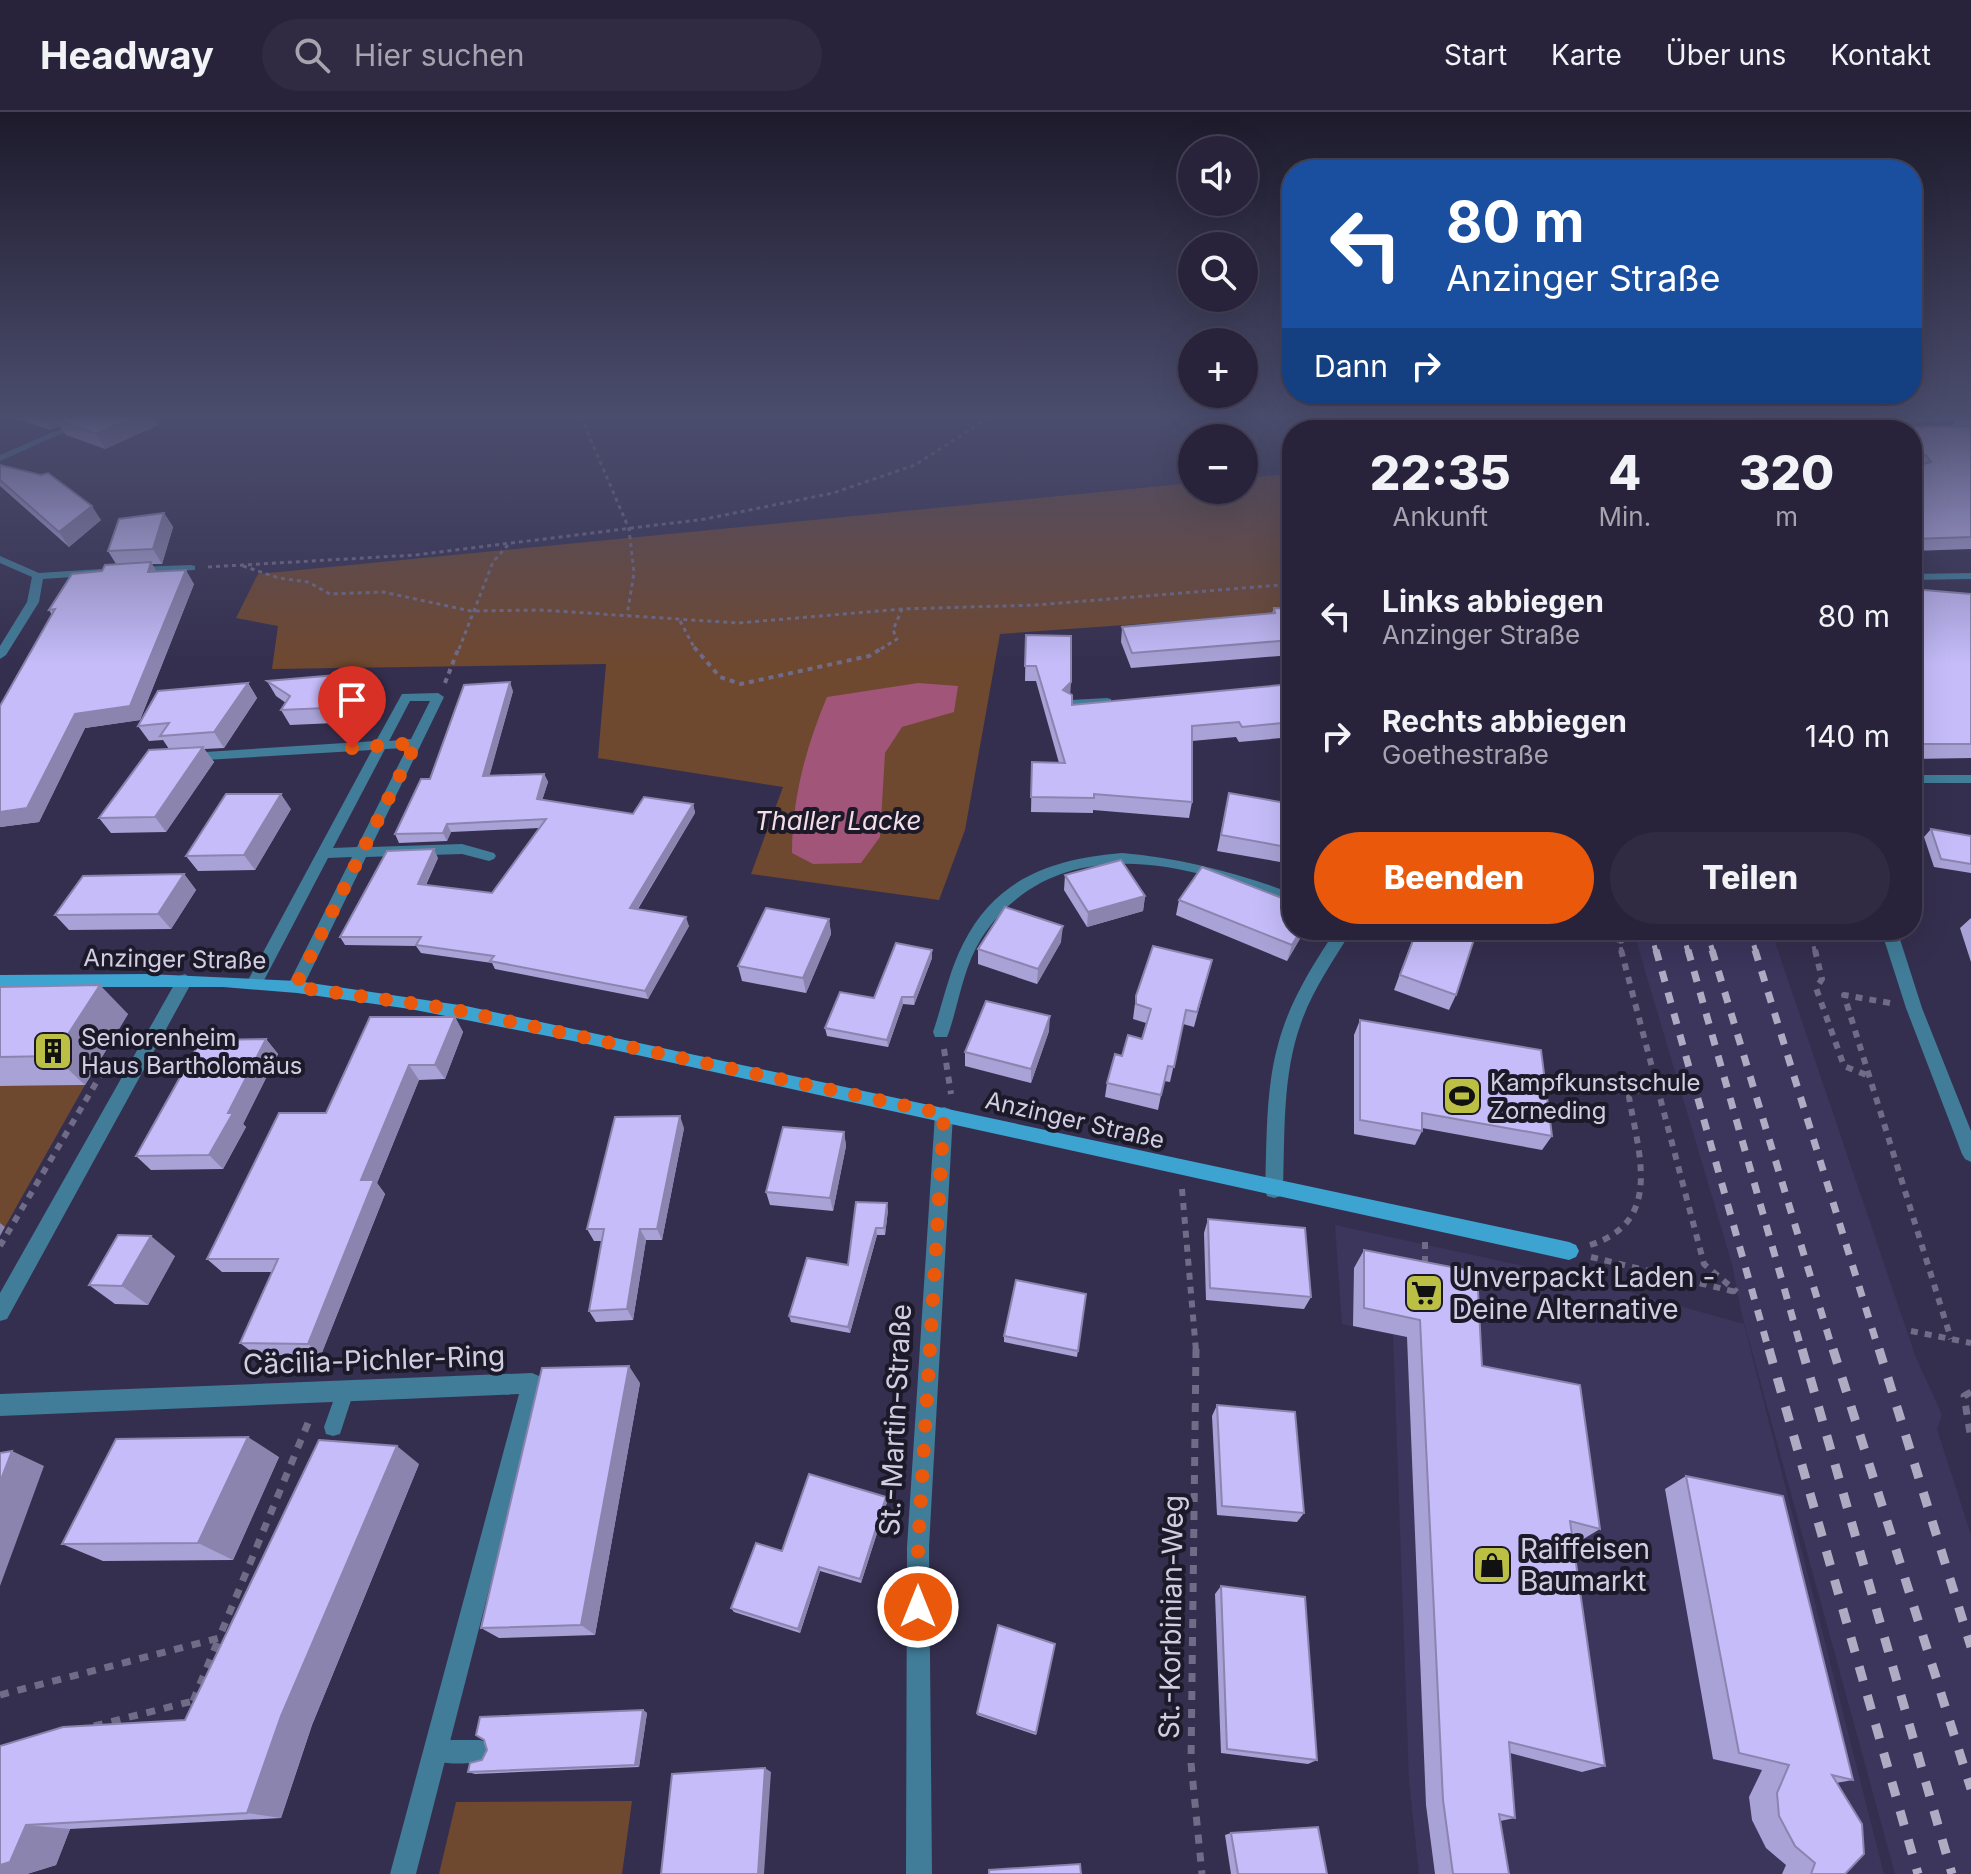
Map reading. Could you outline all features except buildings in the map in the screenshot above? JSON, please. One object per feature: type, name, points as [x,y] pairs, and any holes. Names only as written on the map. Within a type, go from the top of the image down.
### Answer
[{"type":"street","points":[[0,559],[38,576],[114,572]]},
{"type":"street","points":[[130,571],[191,568]]},
{"type":"street","points":[[0,655],[33,602],[38,576]]},
{"type":"street","points":[[1922,577],[1971,576]]},
{"type":"street","points":[[254,984],[406,697],[438,697],[295,987]]},
{"type":"street","points":[[1071,704],[1126,701]]},
{"type":"street","points":[[170,758],[416,743]]},
{"type":"street","points":[[1922,779],[1971,779]]},
{"type":"street","points":[[323,853],[462,849],[489,856]]},
{"type":"street","points":[[941,1032],[974,937],[1002,899],[1043,871],[1095,860],[1146,858],[1237,877],[1282,895]]},
{"type":"street","points":[[1274,1190],[1282,1074],[1292,1025],[1314,977],[1338,940]]},
{"type":"street","points":[[1892,940],[1914,1008],[1971,1154]]},
{"type":"street","points":[[0,1312],[185,980]]},
{"type":"street","name":"Anzinger Straße","points":[[0,981],[185,980],[254,984],[446,1008],[944,1114],[1274,1190],[1569,1251]]},
{"type":"street","name":"St.-Martin-Straße","points":[[919,1874],[918,1547],[944,1114]]},
{"type":"street","name":"Cäcilia-Pichler-Ring","points":[[0,1405],[532,1383],[403,1874]]},
{"type":"lane","points":[[333,1427],[345,1391]]},
{"type":"lane","points":[[436,1751],[480,1751]]},
{"type":"path","points":[[616,499],[629,529],[634,573],[627,615]]},
{"type":"path","points":[[191,568],[415,555],[705,519],[802,499]]},
{"type":"path","points":[[438,697],[493,562],[509,544]]},
{"type":"path","points":[[243,566],[308,582],[330,594],[383,592],[471,611],[765,622],[902,609],[1036,605],[1282,585]]},
{"type":"path","points":[[680,620],[706,666],[727,684],[741,684],[869,656],[897,639],[893,630],[902,609]]},
{"type":"path","points":[[1569,1251],[1638,1271],[1737,1292],[1704,1264],[1619,942],[1628,940]]},
{"type":"path","points":[[1812,940],[1822,979],[1816,988],[1844,1066],[1870,1076]]},
{"type":"path","points":[[1914,1008],[1844,995],[1951,1339]]},
{"type":"path","points":[[941,1032],[952,1089]]},
{"type":"path","points":[[0,1246],[118,1047]]},
{"type":"path","points":[[1569,1251],[1612,1238],[1640,1206],[1641,1166],[1629,1097],[1653,1079]]},
{"type":"path","name":"St.-Korbinian-Weg","points":[[1180,1169],[1197,1361],[1191,1763],[1202,1874]]},
{"type":"path","points":[[1424,1221],[1425,1282]]},
{"type":"path","points":[[1911,1331],[1971,1343]]},
{"type":"path","points":[[193,1701],[320,1392]]},
{"type":"path","points":[[1971,1392],[1964,1396],[1971,1439]]},
{"type":"path","points":[[0,1695],[219,1638]]},
{"type":"path","points":[[89,1727],[204,1699]]},
{"type":"shaded area","points":[[1025,499],[1178,499],[1178,504],[1258,504],[1258,499],[1282,499],[1282,614],[1000,634],[965,830],[939,900],[751,874],[783,787],[598,758],[606,664],[272,669],[278,626],[236,618],[258,574]]},
{"type":"shaded area","points":[[1636,940],[1774,940],[1915,1355],[1942,1415],[1937,1429],[1971,1535],[1971,1874],[1895,1874],[1741,1311],[1732,1264]]},
{"type":"shaded area","points":[[85,1085],[5,1227],[0,1227],[0,1086]]},
{"type":"shaded area","points":[[1335,1225],[1583,1279],[1744,1324],[1884,1874],[1419,1874],[1409,1781],[1393,1335],[1342,1324]]},
{"type":"shaded area","points":[[632,1801],[622,1874],[439,1874],[456,1802]]},
{"type":"water","name":"Thaller Lacke","points":[[918,683],[958,686],[954,712],[902,727],[885,753],[880,837],[861,863],[813,864],[792,853],[802,773],[827,697]]},
{"type":"railway","points":[[1653,940],[1656,952]]},
{"type":"railway","points":[[1685,940],[1688,952]]},
{"type":"railway","points":[[1709,940],[1713,952]]},
{"type":"railway","points":[[1752,940],[1756,952]]},
{"type":"railway","points":[[1656,950],[1769,1351]]},
{"type":"railway","points":[[1688,950],[1802,1351]]},
{"type":"railway","points":[[1712,950],[1833,1351]]},
{"type":"railway","points":[[1755,950],[1879,1351]]},
{"type":"railway","points":[[1769,1349],[1918,1874]]},
{"type":"railway","points":[[1802,1349],[1952,1874]]},
{"type":"railway","points":[[1833,1349],[1971,1789]]},
{"type":"railway","points":[[1879,1349],[1971,1647]]},
{"type":"place","name":"Seniorenheim Haus Bartholomäus","points":[[53,1051]]},
{"type":"place","name":"Kampfkunstschule Zorneding","points":[[1462,1096]]},
{"type":"place","name":"Unverpackt Laden - Deine Alternative","points":[[1424,1293]]},
{"type":"place","name":"Raiffeisen Baumarkt","points":[[1492,1565]]},
{"type":"route","points":[[352,748],[416,743],[295,987],[446,1008],[944,1114],[918,1547],[918,1607]]}]
